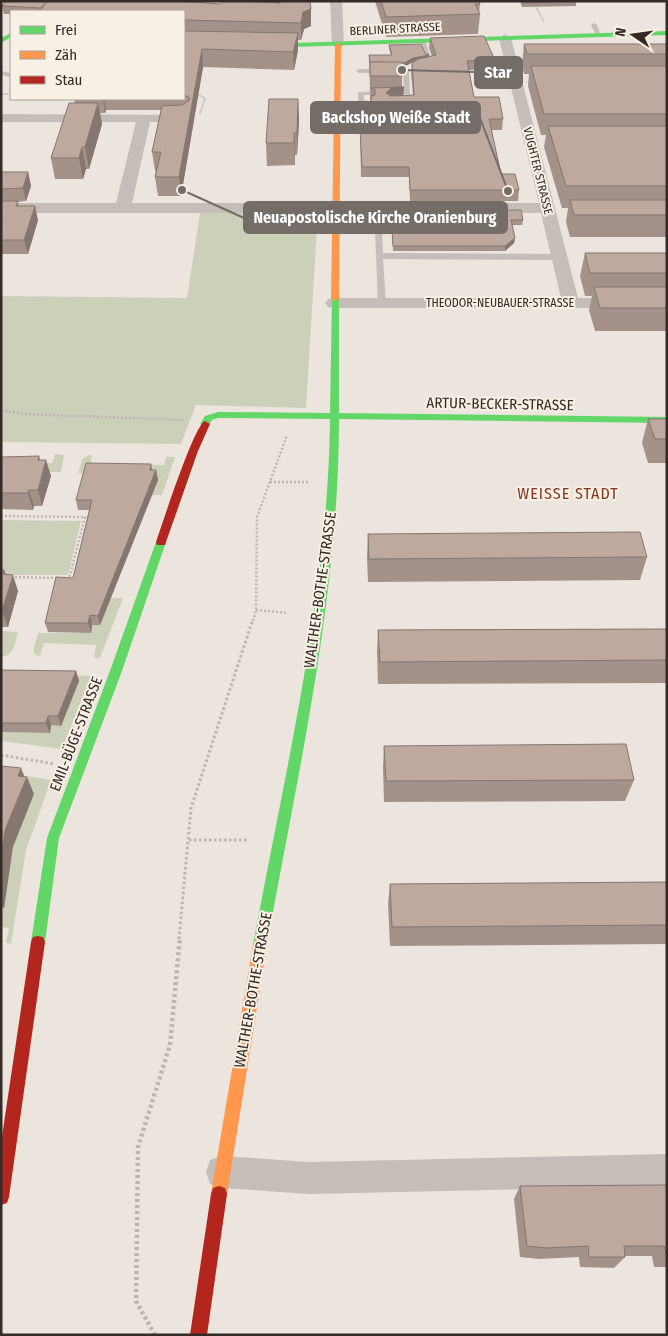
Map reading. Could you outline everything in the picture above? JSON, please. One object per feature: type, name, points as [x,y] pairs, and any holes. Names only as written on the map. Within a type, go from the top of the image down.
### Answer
[{"type":"street","name":"WALTHER-BOTHE-STRASSE","points":[[198,1335],[222,1172],[321,600],[332,505],[338,45],[336,1]]},
{"type":"street","name":"BERLINER STRASSE","points":[[250,45],[338,45],[552,37],[596,30],[667,33]]},
{"type":"street","name":"VUGHTER STRASSE","points":[[505,38],[571,303]]},
{"type":"street","points":[[515,80],[532,80]]},
{"type":"street","points":[[1,118],[183,118]]},
{"type":"street","points":[[1,132],[42,118]]},
{"type":"street","points":[[123,208],[144,118]]},
{"type":"street","points":[[530,141],[549,141]]},
{"type":"street","points":[[1,208],[377,207],[548,212],[568,215]]},
{"type":"street","name":"THEODOR-NEUBAUER-STRASSE","points":[[334,303],[667,303]]},
{"type":"street","name":"EMIL-BÜGE-STRASSE","points":[[1,1197],[53,838],[116,671],[193,451],[208,418],[218,415],[334,417]]},
{"type":"street","name":"ARTUR-BECKER-STRASSE","points":[[334,417],[667,420]]},
{"type":"street","points":[[222,1172],[310,1178],[667,1170]]},
{"type":"lane","points":[[422,41],[430,60],[424,64]]},
{"type":"lane","points":[[359,71],[406,71],[415,65]]},
{"type":"lane","points":[[406,71],[409,102]]},
{"type":"lane","points":[[370,102],[360,102],[360,93],[408,93]]},
{"type":"lane","points":[[377,207],[381,304]]},
{"type":"lane","points":[[379,256],[559,257]]},
{"type":"path","points":[[533,1],[552,37]]},
{"type":"path","points":[[183,118],[202,114],[205,98],[200,94],[192,94]]},
{"type":"path","points":[[1,410],[24,414],[192,420]]},
{"type":"path","points":[[155,1335],[136,1301],[138,1147],[170,1045],[191,808],[256,610],[257,517],[287,434]]},
{"type":"path","points":[[270,482],[306,482]]},
{"type":"path","points":[[1,516],[85,517],[70,579],[10,577]]},
{"type":"path","points":[[77,548],[87,548]]},
{"type":"path","points":[[256,610],[288,613]]},
{"type":"path","points":[[1,755],[63,765]]},
{"type":"path","points":[[188,840],[247,840]]},
{"type":"green space","points":[[318,212],[306,408],[196,405],[181,444],[1,442],[1,296],[187,298],[200,213]]},
{"type":"green space","points":[[55,454],[64,455],[61,472],[35,472],[38,463],[52,463]]},
{"type":"green space","points":[[88,455],[92,455],[90,464],[164,465],[166,457],[175,457],[162,495],[151,495],[153,474],[78,473],[82,460]]},
{"type":"green space","points":[[1,520],[81,521],[68,575],[1,575]]},
{"type":"green space","points":[[111,598],[123,598],[100,658],[94,658],[96,645],[44,643],[40,656],[33,652],[38,633],[91,633],[92,625]]},
{"type":"green space","points":[[1,631],[18,632],[11,652],[1,657]]},
{"type":"green space","points":[[39,674],[91,676],[62,749],[1,741],[1,732],[49,733],[51,725],[61,725],[79,681]]},
{"type":"green space","points":[[8,773],[51,780],[26,850],[11,944],[6,942],[9,928],[1,927],[1,909],[4,909],[13,847]]},
{"type":"building","points":[[6,1],[46,1],[41,8],[2,6]]},
{"type":"building","points":[[48,1],[179,1],[221,4],[223,1],[280,3],[279,1],[310,1],[311,9],[303,12],[301,23],[185,20],[185,10],[40,10]]},
{"type":"building","points":[[381,1],[479,1],[480,4],[475,4],[480,14],[386,17]]},
{"type":"building","points":[[522,1],[576,1],[523,3]]},
{"type":"building","points":[[185,31],[298,33],[293,52],[202,49],[179,177],[155,177],[161,152],[152,152],[162,106],[182,105],[190,100],[188,96],[185,96]]},
{"type":"building","points":[[484,36],[495,60],[467,61],[474,97],[499,97],[503,119],[489,119],[501,174],[515,174],[519,190],[410,190],[409,167],[362,167],[360,128],[372,128],[371,96],[375,95],[375,90],[371,88],[404,87],[391,88],[386,93],[391,96],[414,95],[412,63],[418,59],[436,55],[430,38]]},
{"type":"building","points":[[421,44],[425,53],[429,55],[413,58],[404,63],[370,63],[369,55],[392,55],[389,45]]},
{"type":"building","points":[[524,44],[667,44],[667,54],[527,54]]},
{"type":"building","points":[[370,62],[402,62],[403,76],[370,76]]},
{"type":"building","points":[[531,66],[667,66],[667,114],[544,114]]},
{"type":"building","points":[[269,99],[298,99],[297,133],[294,133],[294,143],[266,143]]},
{"type":"building","points":[[69,103],[98,103],[85,147],[82,147],[79,158],[51,158]]},
{"type":"building","points":[[548,126],[667,126],[667,186],[566,186]]},
{"type":"building","points":[[1,172],[28,172],[23,188],[1,189]]},
{"type":"building","points":[[570,200],[667,200],[667,215],[574,215]]},
{"type":"building","points":[[1,201],[18,201],[16,206],[35,206],[24,240],[1,240],[1,223],[3,218],[1,218]]},
{"type":"building","points":[[521,210],[523,220],[511,220],[515,238],[505,246],[393,246],[391,212]]},
{"type":"building","points":[[585,253],[667,253],[667,273],[590,273]]},
{"type":"building","points":[[594,287],[667,287],[667,308],[600,308]]},
{"type":"building","points":[[648,419],[667,419],[667,439],[655,439]]},
{"type":"building","points":[[39,456],[38,460],[46,460],[38,490],[29,490],[28,493],[1,493],[1,457]]},
{"type":"building","points":[[86,463],[151,464],[150,470],[156,470],[98,616],[90,615],[88,623],[45,623],[56,577],[73,578],[92,500],[76,500]]},
{"type":"building","points":[[640,532],[647,557],[369,559],[368,534]]},
{"type":"building","points":[[1,570],[4,570],[3,574],[13,575],[2,611],[1,611]]},
{"type":"building","points":[[667,629],[667,660],[380,662],[378,630]]},
{"type":"building","points":[[1,670],[76,671],[58,716],[48,716],[46,723],[1,723]]},
{"type":"building","points":[[626,744],[634,780],[386,781],[384,746]]},
{"type":"building","points":[[1,766],[21,768],[18,776],[27,777],[5,830],[1,856]]},
{"type":"building","points":[[667,882],[667,925],[392,927],[390,884]]},
{"type":"building","points":[[667,1185],[667,1257],[664,1246],[624,1246],[625,1257],[589,1257],[588,1246],[547,1248],[527,1246],[520,1186]]},
{"type":"traffic: fast","points":[[261,46],[667,33]]},
{"type":"traffic: fast","points":[[1,41],[10,36]]},
{"type":"traffic: fast","points":[[260,945],[315,648],[328,549],[334,455],[335,299]]},
{"type":"traffic: fast","points":[[205,424],[208,418],[218,415],[667,420]]},
{"type":"traffic: fast","points":[[38,942],[53,838],[116,671],[161,542]]},
{"type":"traffic: slow","points":[[335,299],[338,45]]},
{"type":"traffic: slow","points":[[219,1194],[260,945]]},
{"type":"traffic: jam","points":[[161,542],[193,451],[205,424]]},
{"type":"traffic: jam","points":[[1,1197],[38,942]]},
{"type":"traffic: jam","points":[[198,1335],[219,1194]]},
{"type":"place","name":"Star","points":[[402,70]]},
{"type":"place","name":"Neuapostolische Kirche Oranienburg","points":[[182,190]]},
{"type":"place","name":"Backshop Weiße Stadt","points":[[508,191]]},
{"type":"district","name":"WEISSE STADT","points":[[568,493]]}]
